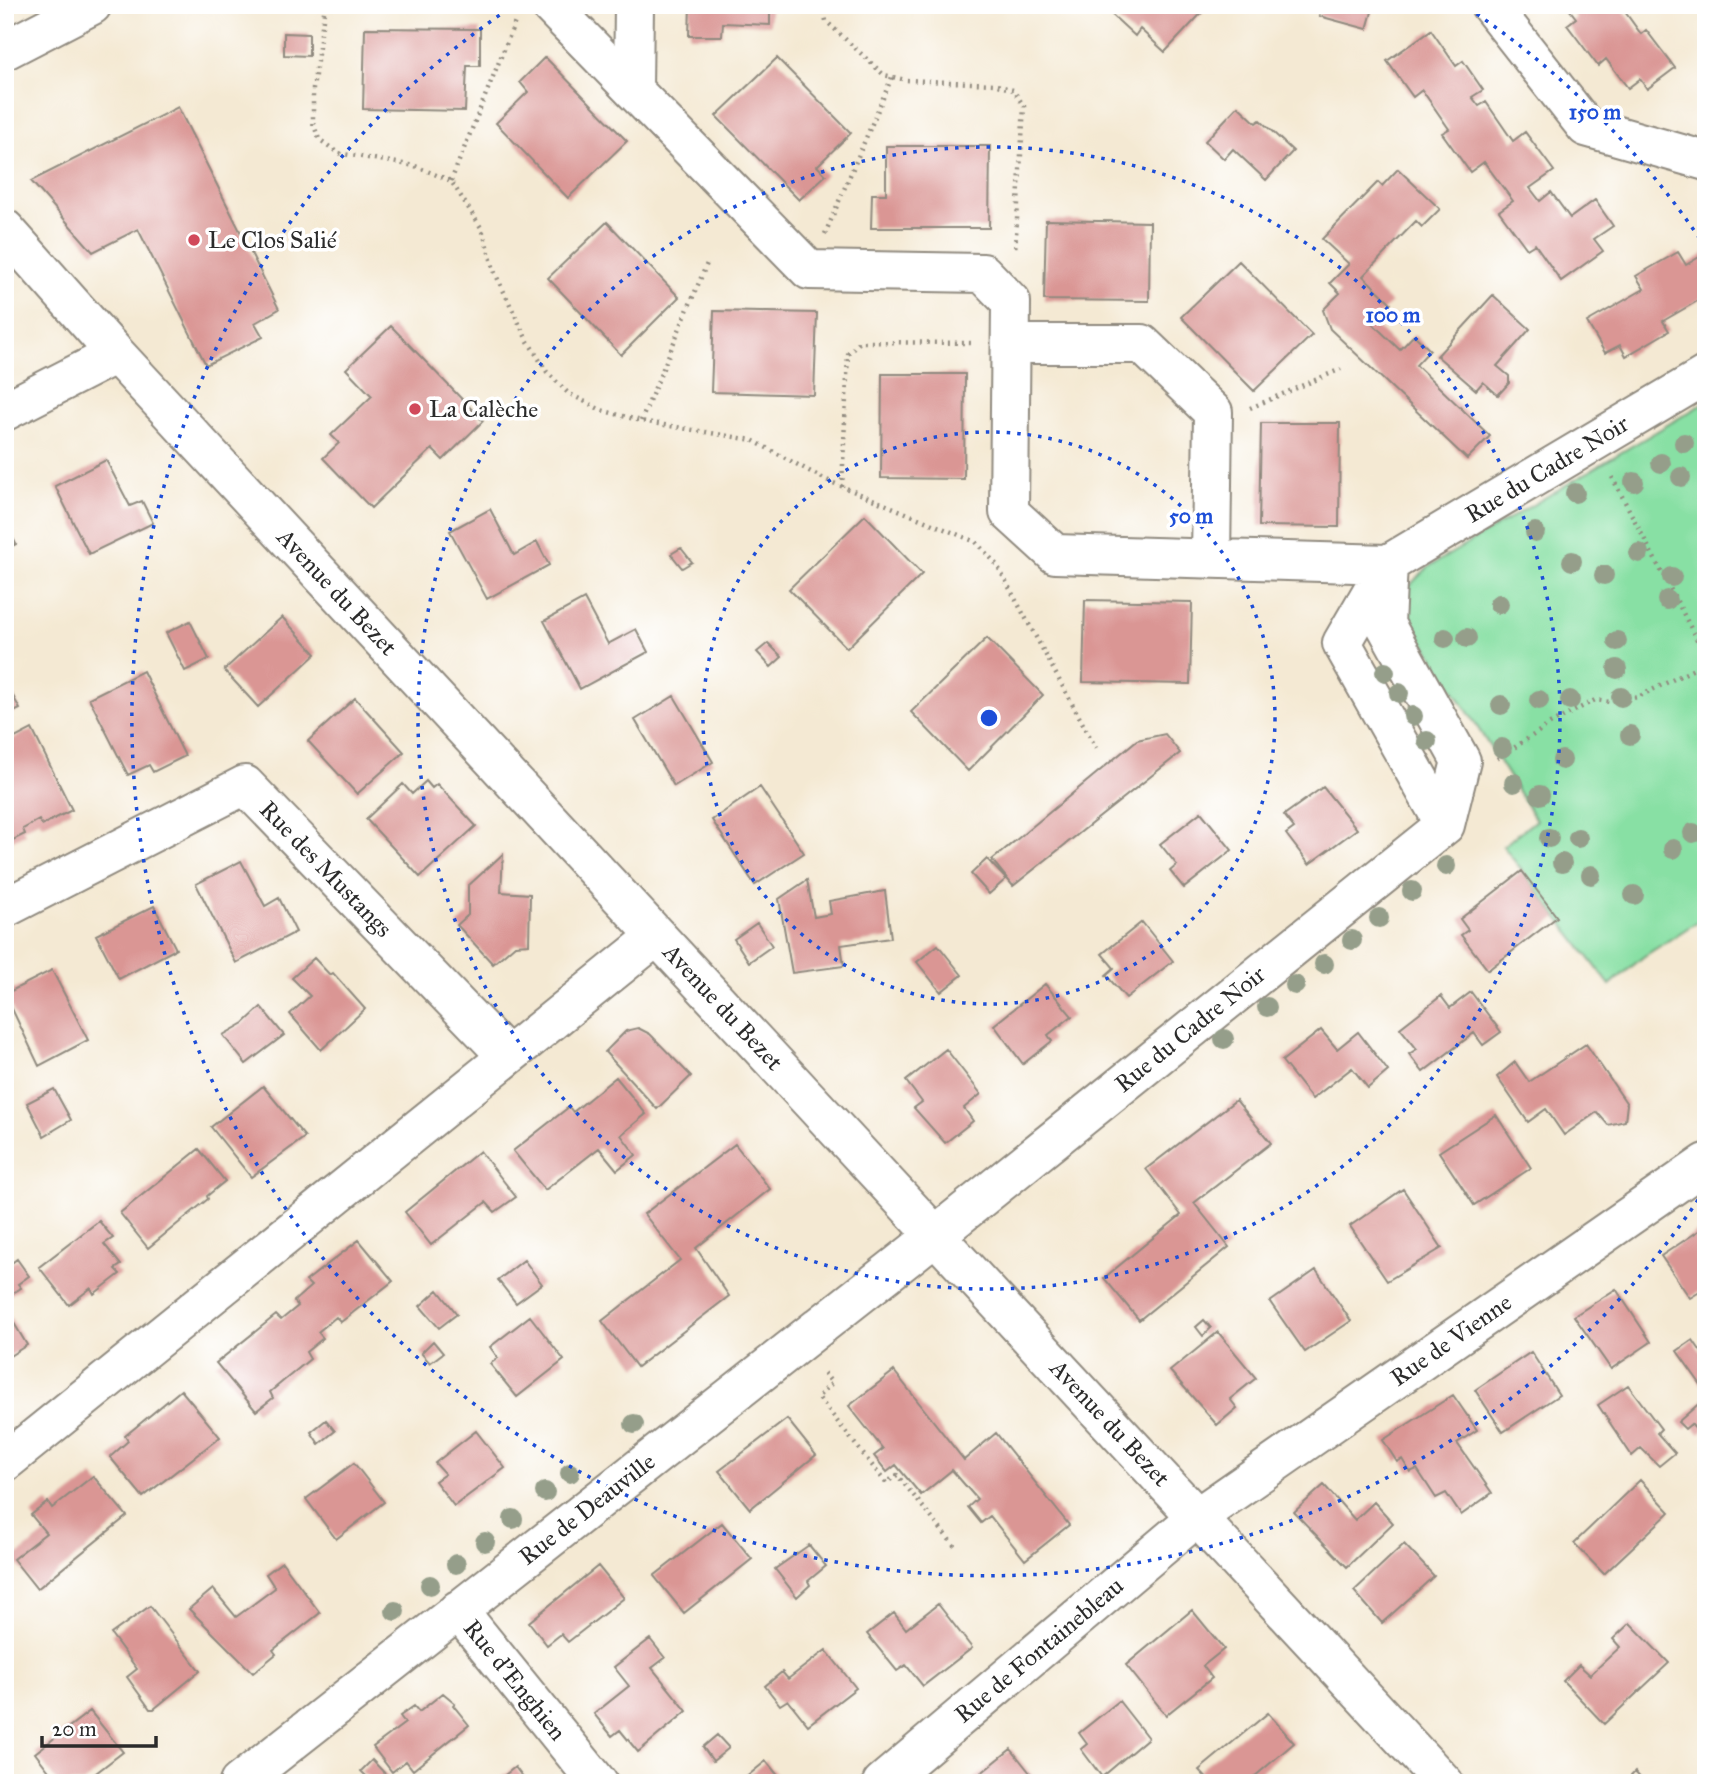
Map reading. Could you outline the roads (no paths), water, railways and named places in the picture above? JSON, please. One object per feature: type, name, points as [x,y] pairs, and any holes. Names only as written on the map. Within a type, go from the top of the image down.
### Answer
[{"type":"street","points":[[7,45],[92,5]]},
{"type":"street","points":[[633,90],[634,5]]},
{"type":"street","points":[[1490,5],[1586,127],[1706,161]]},
{"type":"street","points":[[534,12],[633,90],[809,270],[983,273],[1011,302],[1009,512],[1055,554],[1388,564]]},
{"type":"street","name":"Avenue du Bezet","points":[[5,229],[116,354],[1444,1783]]},
{"type":"street","points":[[1010,344],[1142,344],[1213,412],[1211,558]]},
{"type":"street","points":[[5,411],[116,354]]},
{"type":"street","name":"Rue du Cadre Noir","points":[[935,1235],[1445,824],[1461,761],[1385,624],[1388,564],[1706,375]]},
{"type":"street","name":"Rue des Mustangs","points":[[5,908],[245,785],[506,1056]]},
{"type":"street","points":[[5,1462],[657,936]]},
{"type":"street","name":"Rue de Vienne","points":[[1197,1517],[1706,1163]]},
{"type":"street","name":"Rue de Deauville","points":[[239,1783],[935,1235]]},
{"type":"street","name":"Rue de Fontainebleau","points":[[882,1783],[1197,1517]]},
{"type":"street","name":"Rue d'Enghien","points":[[458,1610],[598,1783]]},
{"type":"place","name":"Le Clos Salié","points":[[194,240]]},
{"type":"place","name":"La Calèche","points":[[415,409]]}]
